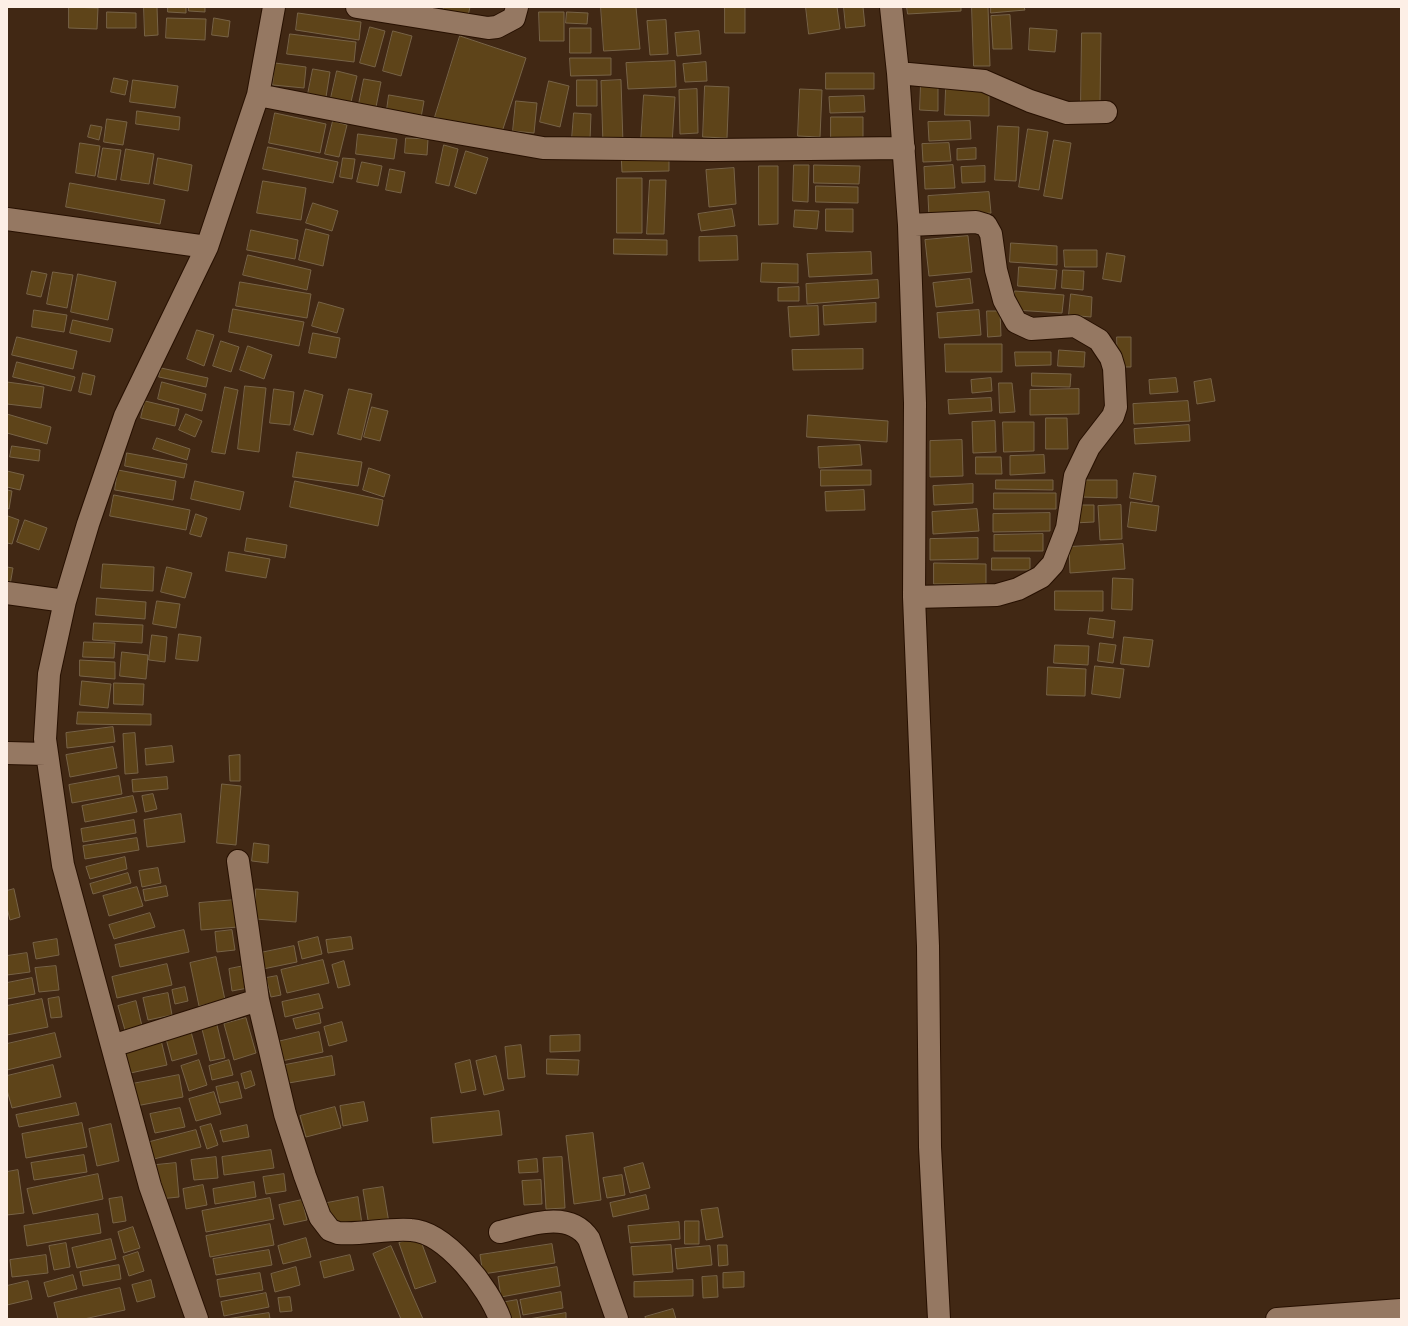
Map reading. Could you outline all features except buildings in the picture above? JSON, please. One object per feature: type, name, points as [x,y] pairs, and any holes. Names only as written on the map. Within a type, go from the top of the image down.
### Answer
[{"type":"street","points":[[196,1319],[150,1186],[63,865],[45,739],[49,674],[65,600],[88,524],[125,416],[207,247],[258,95],[274,7]]},
{"type":"street","points":[[357,7],[488,28],[497,27],[514,18],[517,7]]},
{"type":"street","points":[[891,7],[898,73],[909,225],[915,403],[914,597],[928,946],[930,1147],[938,1319]]},
{"type":"street","points":[[898,73],[984,81],[1030,101],[1067,112],[1106,112]]},
{"type":"street","points":[[258,95],[423,127],[543,148],[713,150],[904,148]]},
{"type":"street","points":[[7,219],[207,247]]},
{"type":"street","points":[[909,225],[976,222],[986,225],[991,234],[996,270],[1004,300],[1016,322],[1031,328],[1075,326],[1099,340],[1111,358],[1114,368],[1116,407],[1113,416],[1089,447],[1075,476],[1067,528],[1053,564],[1041,577],[1018,589],[998,595],[914,597]]},
{"type":"street","points":[[7,593],[65,600]]},
{"type":"street","points":[[7,753],[46,754]]},
{"type":"street","points":[[238,861],[258,1000],[284,1114],[320,1217],[330,1230],[338,1233],[409,1229],[423,1232],[458,1256],[476,1276],[489,1295],[500,1319]]},
{"type":"street","points":[[112,1046],[258,1000]]},
{"type":"street","points":[[500,1232],[534,1224],[559,1221],[576,1225],[589,1239],[617,1319]]},
{"type":"street","points":[[1277,1319],[1401,1310]]}]
